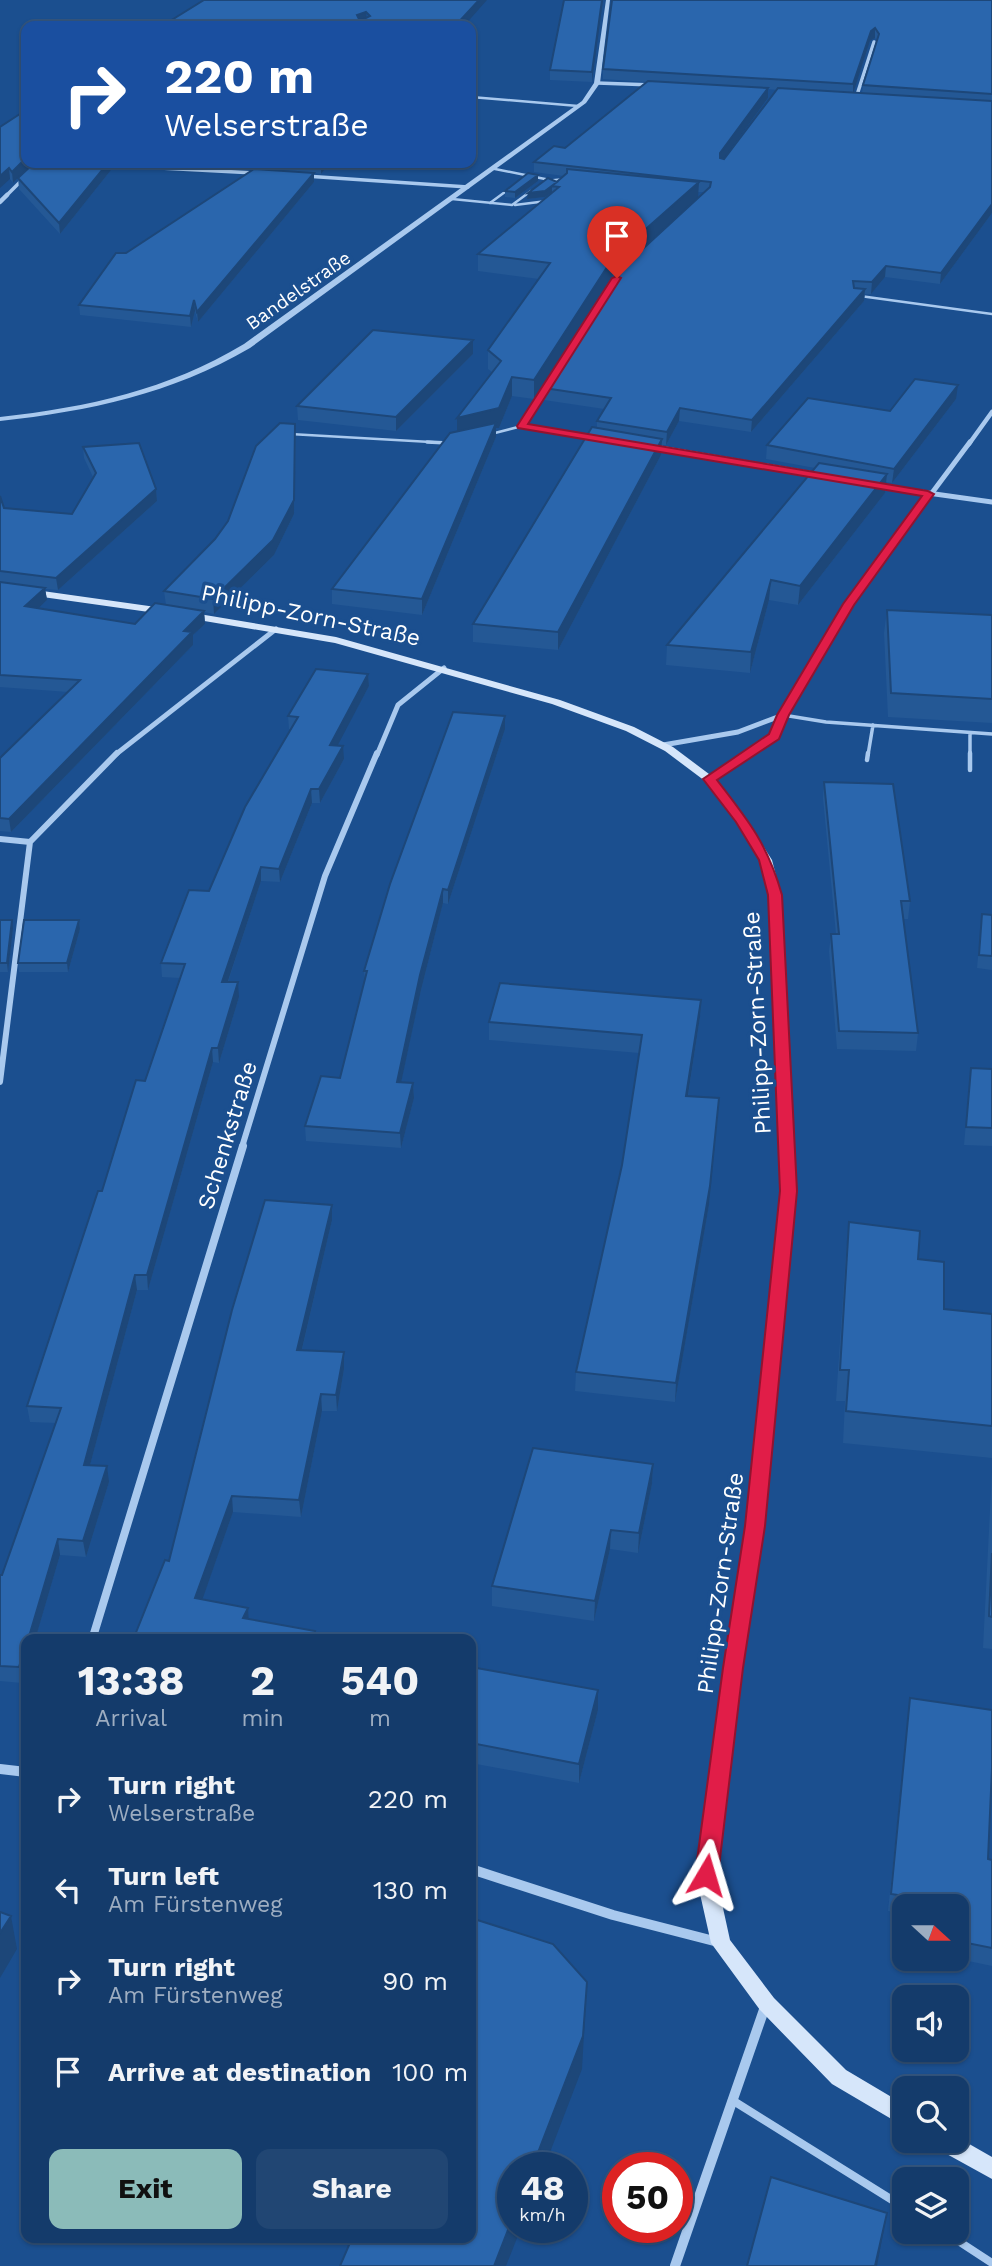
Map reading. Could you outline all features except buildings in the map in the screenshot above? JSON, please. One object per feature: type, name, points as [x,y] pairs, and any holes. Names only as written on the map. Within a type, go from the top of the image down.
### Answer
[{"type":"main road","name":"Philipp-Zorn-Straße","points":[[0,588],[276,629],[359,646],[556,702],[630,729],[663,746],[709,779],[742,821],[765,860],[775,895],[788,1191],[755,1526],[706,1875],[721,1943],[767,2004],[839,2077],[892,2109]]},
{"type":"main road","points":[[964,2153],[992,2169]]},
{"type":"street","points":[[608,0],[597,83],[655,85]]},
{"type":"street","points":[[869,99],[856,98],[874,42]]},
{"type":"street","name":"Bandelstraße","points":[[0,419],[101,403],[167,384],[227,359],[495,169],[578,106],[597,83]]},
{"type":"street","points":[[167,168],[259,173]]},
{"type":"street","points":[[0,202],[29,173]]},
{"type":"street","points":[[300,175],[468,187]]},
{"type":"street","points":[[551,380],[522,426],[600,438]]},
{"type":"street","points":[[709,779],[775,736],[783,715],[849,604],[928,494],[992,412]]},
{"type":"street","points":[[652,447],[822,475]]},
{"type":"street","points":[[874,485],[992,502]]},
{"type":"street","points":[[0,1082],[30,842],[112,757],[276,629]]},
{"type":"street","name":"Schenkstraße","points":[[94,1634],[325,876],[398,705],[444,668]]},
{"type":"street","points":[[663,746],[738,732],[783,715]]},
{"type":"street","points":[[0,839],[30,842]]},
{"type":"street","points":[[0,1769],[21,1771]]},
{"type":"street","points":[[476,1871],[614,1915],[721,1943]]},
{"type":"street","points":[[675,2266],[767,2004]]},
{"type":"lane","points":[[476,97],[578,106]]},
{"type":"lane","points":[[495,169],[526,177],[566,179]]},
{"type":"lane","points":[[491,203],[526,177]]},
{"type":"lane","points":[[548,179],[564,187]]},
{"type":"lane","points":[[512,205],[548,179]]},
{"type":"lane","points":[[452,199],[512,205],[547,201],[555,194]]},
{"type":"lane","points":[[855,296],[992,314]]},
{"type":"lane","points":[[488,435],[522,426]]},
{"type":"lane","points":[[277,433],[453,443]]},
{"type":"lane","points":[[783,715],[992,734]]},
{"type":"lane","points":[[867,760],[873,725]]},
{"type":"lane","points":[[970,733],[970,770]]},
{"type":"lane","points":[[732,2100],[892,2200]]},
{"type":"lane","points":[[963,2244],[992,2263]]},
{"type":"route","points":[[617,278],[522,426],[928,494],[849,604],[783,715],[775,736],[709,779],[742,821],[765,860],[775,895],[788,1191],[755,1526],[706,1875]]}]
